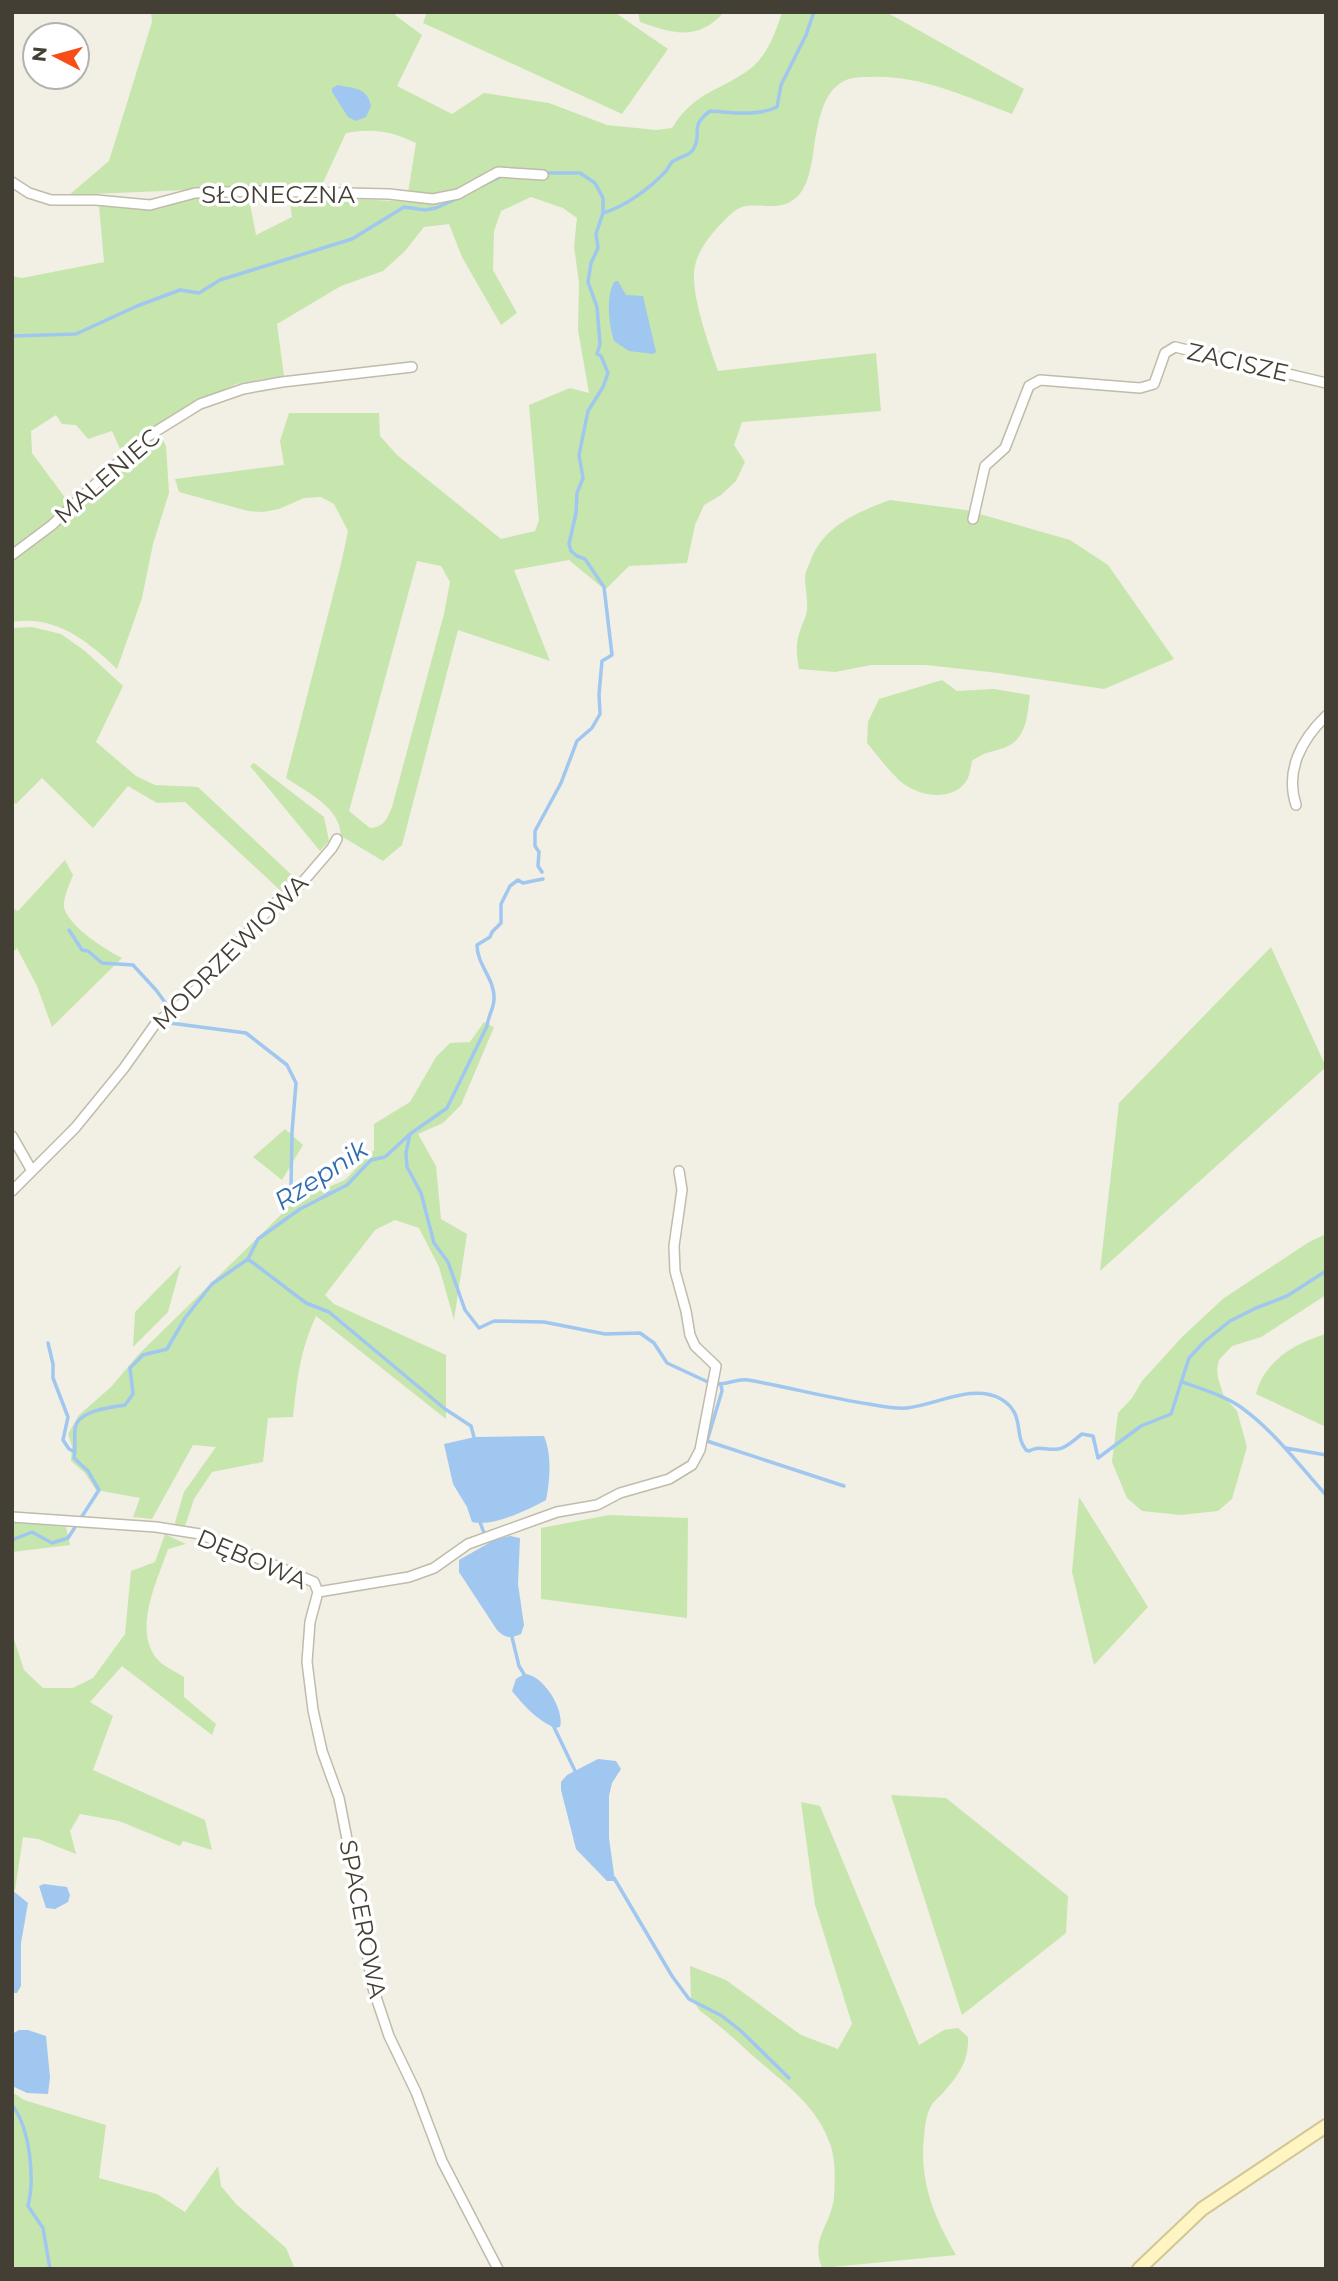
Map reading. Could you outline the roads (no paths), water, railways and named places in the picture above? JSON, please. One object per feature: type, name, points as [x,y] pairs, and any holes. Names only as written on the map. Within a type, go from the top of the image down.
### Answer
[{"type":"street","name":"SŁONECZNA","points":[[12,182],[29,193],[51,200],[96,200],[150,205],[195,193],[260,191],[389,194],[433,199],[458,194],[498,172],[543,175]]},
{"type":"street","name":"ZACISZE","points":[[973,519],[985,467],[1005,448],[1029,386],[1040,380],[1140,388],[1154,384],[1165,353],[1175,347],[1326,383]]},
{"type":"street","name":"MALENIEC","points":[[12,555],[52,525],[142,440],[200,404],[243,389],[282,382],[412,367]]},
{"type":"street","points":[[1296,805],[1291,791],[1300,747],[1326,716]]},
{"type":"street","name":"MODRZEWIOWA","points":[[12,1191],[75,1128],[124,1068],[156,1023],[186,1000],[275,904],[301,884],[337,839]]},
{"type":"street","points":[[12,1136],[32,1171]]},
{"type":"street","name":"DĘBOWA","points":[[12,1517],[156,1527],[200,1534],[314,1582],[318,1592],[409,1577],[434,1568],[468,1544],[557,1512],[597,1504],[620,1493],[669,1479],[692,1465],[700,1450],[716,1366],[695,1346],[690,1335],[675,1271],[674,1246],[682,1190],[679,1171]]},
{"type":"street","name":"SPACEROWA","points":[[318,1592],[310,1622],[307,1662],[313,1710],[322,1751],[339,1798],[372,1984],[389,2036],[416,2092],[442,2161],[498,2269]]},
{"type":"street","points":[[1139,2269],[1202,2209],[1326,2126]]},
{"type":"water","points":[[338,85],[359,90],[367,95],[371,106],[366,117],[356,121],[348,117],[332,92],[332,88]]},
{"type":"water","points":[[615,281],[618,281],[626,295],[643,296],[656,352],[653,354],[629,351],[614,341],[609,319],[609,302]]},
{"type":"water","points":[[544,1436],[550,1468],[546,1500],[500,1520],[472,1522],[467,1507],[453,1484],[444,1444],[475,1437]]},
{"type":"water","points":[[510,1536],[520,1538],[518,1584],[524,1625],[521,1634],[511,1637],[497,1630],[459,1572],[459,1560],[496,1539]]},
{"type":"water","points":[[524,1674],[538,1680],[551,1694],[559,1712],[560,1727],[548,1725],[537,1717],[512,1691],[516,1679]]},
{"type":"water","points":[[598,1759],[616,1761],[621,1769],[612,1783],[609,1796],[609,1838],[615,1881],[607,1881],[576,1849],[561,1790],[561,1782],[567,1775]]},
{"type":"water","points":[[44,1884],[67,1887],[70,1895],[68,1902],[55,1909],[46,1908],[39,1886]]},
{"type":"water","points":[[12,1890],[28,1903],[21,1943],[21,1986],[17,1993],[12,1993]]},
{"type":"water","points":[[19,2030],[46,2036],[50,2077],[48,2094],[27,2093],[12,2086],[12,2034]]},
{"type":"waterway","points":[[603,213],[637,196],[659,178],[672,162],[692,151],[699,122],[710,111],[753,113],[777,107],[781,85],[806,35],[814,12]]},
{"type":"waterway","points":[[542,872],[538,866],[539,852],[535,846],[535,831],[561,783],[577,741],[592,728],[600,714],[602,661],[612,655],[604,587],[585,559],[571,551],[569,544],[576,513],[577,493],[583,478],[579,455],[588,411],[608,373],[601,356],[597,354],[600,344],[597,307],[588,282],[591,263],[598,248],[596,234],[603,213],[603,198],[595,183],[580,173],[544,173]]},
{"type":"waterway","points":[[483,185],[502,176]]},
{"type":"waterway","points":[[12,336],[76,334],[180,290],[199,293],[220,280],[352,239],[404,207],[425,210],[436,208],[465,195]]},
{"type":"waterway","points":[[410,1134],[447,1108],[487,1026],[494,992],[477,945],[490,937],[501,923],[501,904],[510,886],[518,880],[523,883],[543,879]]},
{"type":"waterway","points":[[69,930],[82,950],[88,951],[102,963],[133,965],[167,1005]]},
{"type":"waterway","points":[[177,1016],[170,1023],[246,1033],[287,1065],[296,1083],[291,1187],[326,1182],[328,1193]]},
{"type":"waterway","name":"Rzepnik","points":[[12,1540],[32,1532],[52,1543],[68,1538],[99,1490],[88,1471],[74,1458],[77,1423],[95,1411],[125,1405],[133,1394],[130,1368],[143,1355],[167,1349],[185,1318],[212,1284],[248,1259],[258,1239],[300,1209],[347,1185],[371,1160],[385,1157],[410,1134],[406,1153],[407,1167],[421,1193],[434,1243],[448,1262],[465,1310],[479,1328],[494,1321],[544,1322],[605,1334],[640,1333],[654,1343],[667,1363],[710,1383]]},
{"type":"waterway","points":[[248,1259],[306,1303],[329,1312],[445,1409],[471,1426],[475,1441]]},
{"type":"waterway","name":"Rzepnik","points":[[716,1384],[748,1380],[838,1399],[898,1408],[967,1394],[990,1395],[1001,1399],[1014,1411],[1026,1450],[1061,1448],[1082,1434],[1093,1436],[1098,1458],[1141,1426],[1171,1414],[1189,1358],[1204,1342],[1230,1321],[1287,1296],[1326,1271]]},
{"type":"waterway","points":[[48,1343],[53,1378],[68,1417],[63,1440],[69,1449],[75,1452]]},
{"type":"waterway","points":[[1182,1382],[1221,1396],[1254,1417],[1326,1495]]},
{"type":"waterway","points":[[721,1385],[722,1391],[707,1441],[844,1486]]},
{"type":"waterway","points":[[1286,1448],[1326,1455]]},
{"type":"waterway","points":[[480,1522],[484,1533]]},
{"type":"waterway","points":[[511,1633],[519,1666],[527,1679]]},
{"type":"waterway","points":[[553,1725],[577,1775]]},
{"type":"waterway","points":[[614,1878],[672,1976],[689,1999],[722,2016],[741,2031],[789,2078]]},
{"type":"waterway","points":[[12,2105],[27,2140],[31,2168],[28,2206],[43,2228],[50,2269]]}]
